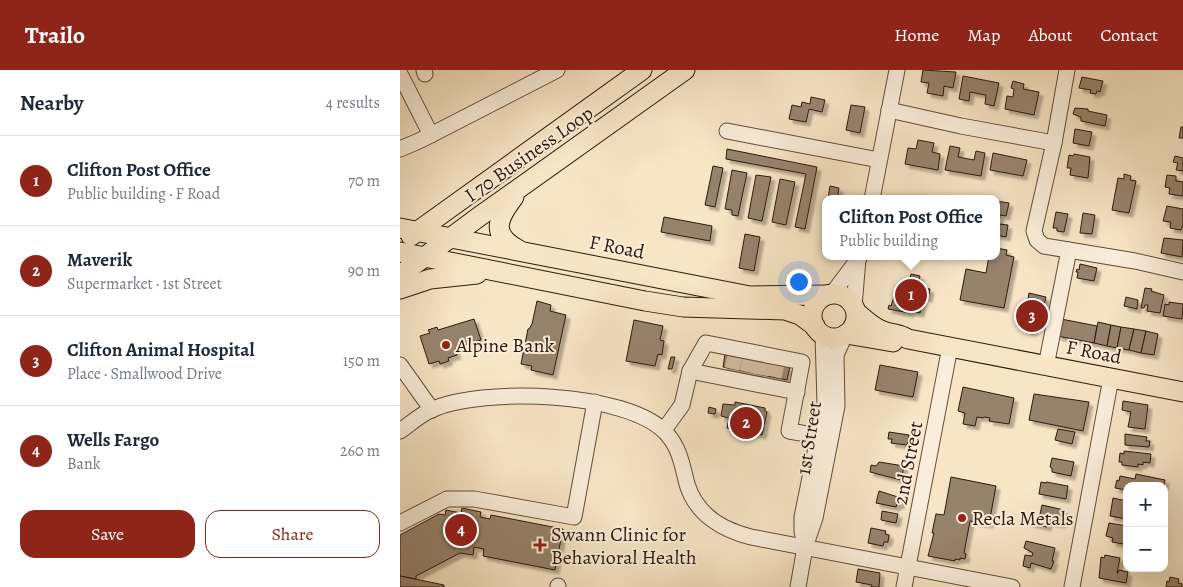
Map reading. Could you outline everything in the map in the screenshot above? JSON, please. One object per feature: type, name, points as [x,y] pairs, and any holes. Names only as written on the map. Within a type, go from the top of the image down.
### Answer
[{"type":"main road","name":"I 70 Business Loop","points":[[400,245],[409,230],[642,70]]},
{"type":"main road","name":"I 70 Business Loop","points":[[400,276],[450,238],[686,70]]},
{"type":"main road","points":[[520,188],[501,215],[498,223],[503,239],[520,251]]},
{"type":"main road","name":"F Road","points":[[409,230],[750,296],[830,295]]},
{"type":"main road","points":[[400,252],[645,302],[683,307],[785,310],[800,315],[818,330],[835,338],[846,334],[854,324],[855,309],[845,297],[830,295],[821,298],[814,308],[812,320],[818,330]]},
{"type":"main road","points":[[400,290],[430,279],[462,275],[512,275]]},
{"type":"main road","name":"F Road","points":[[855,309],[874,327],[886,332],[898,333],[908,339],[1111,378],[1182,388]]},
{"type":"main road","name":"F Road","points":[[846,334],[896,342],[908,339]]},
{"type":"street","points":[[400,149],[557,70]]},
{"type":"street","points":[[873,195],[896,70]]},
{"type":"street","points":[[1067,70],[1054,143],[1034,231],[1037,240],[1044,246],[1183,272]]},
{"type":"street","points":[[400,74],[431,135]]},
{"type":"street","points":[[890,110],[961,126],[1054,143]]},
{"type":"street","points":[[727,131],[880,160]]},
{"type":"street","points":[[1046,366],[1070,250]]},
{"type":"street","points":[[830,295],[857,260]]},
{"type":"street","points":[[855,309],[859,260]]},
{"type":"street","name":"1st Street","points":[[805,547],[802,517],[825,404],[818,330]]},
{"type":"street","name":"1st Street","points":[[798,587],[805,547],[815,518],[836,413],[836,355],[846,334]]},
{"type":"street","points":[[664,430],[682,405],[690,371],[706,343],[755,367],[797,392]]},
{"type":"street","name":"2nd Street","points":[[904,587],[950,347]]},
{"type":"street","points":[[690,371],[802,362],[789,431],[819,436]]},
{"type":"street","points":[[400,365],[432,410]]},
{"type":"street","points":[[1072,587],[1111,378]]},
{"type":"street","points":[[400,431],[432,410],[480,398],[546,397],[596,402],[632,413],[664,430],[681,458],[688,487],[694,501],[716,524],[738,534],[1012,587]]},
{"type":"street","points":[[400,523],[447,499],[474,499],[574,517],[596,402]]},
{"type":"building","points":[[923,70],[956,72],[953,88],[944,86],[943,96],[927,93],[929,83],[921,82]]},
{"type":"building","points":[[963,76],[999,83],[994,106],[985,104],[986,95],[970,92],[969,101],[959,99]]},
{"type":"building","points":[[1082,77],[1103,81],[1100,92],[1097,91],[1096,94],[1090,93],[1091,90],[1079,88]]},
{"type":"building","points":[[1013,81],[1024,84],[1023,89],[1039,92],[1034,115],[1005,109],[1007,96],[1013,97],[1014,89],[1011,88]]},
{"type":"building","points":[[811,97],[825,100],[822,112],[809,109],[806,122],[789,119],[792,105],[801,107],[802,102],[810,104]]},
{"type":"building","points":[[851,105],[865,107],[860,133],[846,130]]},
{"type":"building","points":[[1075,108],[1088,109],[1088,111],[1107,115],[1105,126],[1081,121],[1081,117],[1073,114]]},
{"type":"building","points":[[1181,127],[1183,127],[1183,138],[1179,138]]},
{"type":"building","points":[[1075,129],[1092,132],[1089,146],[1073,143]]},
{"type":"building","points":[[918,140],[934,143],[932,152],[940,154],[938,170],[905,164],[908,148],[916,149]]},
{"type":"building","points":[[950,146],[960,148],[958,157],[974,160],[976,151],[985,153],[981,176],[945,170]]},
{"type":"building","points":[[727,149],[817,167],[805,229],[795,227],[806,174],[726,159]]},
{"type":"building","points":[[993,153],[1027,160],[1023,176],[990,170]]},
{"type":"building","points":[[1074,154],[1090,157],[1088,178],[1070,175],[1071,168],[1067,168],[1069,155],[1073,156]]},
{"type":"building","points":[[1175,156],[1183,158],[1183,171],[1176,170],[1178,163],[1173,162]]},
{"type":"building","points":[[713,166],[723,168],[715,207],[705,205]]},
{"type":"building","points":[[732,170],[747,173],[738,216],[732,215],[732,210],[725,209]]},
{"type":"building","points":[[1124,174],[1131,176],[1130,180],[1136,181],[1129,213],[1112,210],[1118,178],[1124,179]]},
{"type":"building","points":[[756,175],[771,177],[762,221],[748,218]]},
{"type":"building","points":[[1167,175],[1176,176],[1176,181],[1183,182],[1183,196],[1169,194],[1170,188],[1165,187]]},
{"type":"building","points":[[780,179],[795,182],[786,225],[772,222]]},
{"type":"building","points":[[830,186],[839,188],[838,195],[829,195]]},
{"type":"building","points":[[1000,202],[1009,203],[1006,216],[1000,215]]},
{"type":"building","points":[[1167,206],[1183,209],[1183,225],[1181,230],[1170,228],[1171,222],[1163,221]]},
{"type":"building","points":[[1056,212],[1068,214],[1064,232],[1053,228]]},
{"type":"building","points":[[1083,213],[1095,215],[1092,234],[1080,233]]},
{"type":"building","points":[[664,217],[712,226],[710,241],[661,232]]},
{"type":"building","points":[[1000,224],[1008,225],[1006,237],[1000,236]]},
{"type":"building","points":[[745,234],[760,237],[754,271],[739,268]]},
{"type":"building","points":[[1164,238],[1183,240],[1182,257],[1161,253]]},
{"type":"building","points":[[1000,249],[1007,250],[1006,255],[1014,257],[1004,308],[960,300],[966,269],[986,273],[988,260],[1000,260]]},
{"type":"building","points":[[1080,264],[1097,268],[1094,281],[1077,278],[1078,272],[1076,272],[1077,269],[1079,270]]},
{"type":"building","points":[[911,274],[920,276],[918,287],[930,289],[928,298],[923,297],[920,313],[888,309],[889,305],[891,306],[898,284],[908,286]]},
{"type":"building","points":[[1145,288],[1164,295],[1160,313],[1147,311],[1148,305],[1141,308]]},
{"type":"building","points":[[1029,293],[1046,297],[1037,327],[1034,326],[1033,331],[1025,330],[1027,324],[1024,324]]},
{"type":"building","points":[[1126,297],[1138,300],[1137,309],[1124,306]]},
{"type":"building","points":[[537,301],[551,305],[550,311],[566,315],[553,375],[531,370],[532,366],[521,364],[528,329],[532,324]]},
{"type":"building","points":[[1169,302],[1183,304],[1182,319],[1163,316],[1165,304],[1169,305]]},
{"type":"building","name":"Alpine Bank","points":[[474,319],[481,340],[455,349],[457,355],[448,358],[449,361],[440,364],[439,361],[429,364],[420,336],[430,333],[428,330],[437,327],[438,330]]},
{"type":"building","points":[[1061,319],[1097,326],[1094,343],[1057,336]]},
{"type":"building","points":[[634,320],[663,326],[660,340],[664,341],[662,355],[658,354],[655,366],[626,361]]},
{"type":"building","points":[[1098,322],[1111,325],[1107,346],[1094,343]]},
{"type":"building","points":[[1111,325],[1121,327],[1117,348],[1107,346]]},
{"type":"building","points":[[1121,327],[1134,329],[1129,350],[1117,348]]},
{"type":"building","points":[[1134,329],[1146,331],[1141,353],[1129,350]]},
{"type":"building","points":[[1146,331],[1158,334],[1154,355],[1141,353]]},
{"type":"building","points":[[725,354],[790,367],[787,380],[723,367]]},
{"type":"building","points":[[671,357],[675,357],[672,369],[668,369]]},
{"type":"building","points":[[880,365],[918,372],[913,397],[875,390]]},
{"type":"building","points":[[963,387],[1014,398],[1009,424],[989,421],[990,418],[977,417],[975,426],[963,424],[965,413],[958,411]]},
{"type":"building","points":[[1034,394],[1089,402],[1083,431],[1029,420]]},
{"type":"building","points":[[1123,401],[1148,405],[1145,429],[1128,427],[1131,412],[1122,410]]},
{"type":"building","points":[[735,402],[765,408],[767,412],[762,435],[727,428],[729,418],[721,416],[723,404],[735,405]]},
{"type":"building","points":[[709,407],[716,409],[715,414],[708,413]]},
{"type":"building","points":[[1058,429],[1075,432],[1072,444],[1055,440]]},
{"type":"building","points":[[889,432],[909,435],[907,445],[891,443],[892,439],[888,439]]},
{"type":"building","points":[[1125,434],[1147,437],[1146,441],[1150,441],[1149,447],[1125,445]]},
{"type":"building","points":[[1124,451],[1151,454],[1150,463],[1143,462],[1143,465],[1138,464],[1138,467],[1122,465],[1122,462],[1119,462],[1120,453],[1124,454]]},
{"type":"building","points":[[1052,458],[1074,462],[1071,476],[1052,472],[1050,467]]},
{"type":"building","points":[[879,462],[904,466],[901,480],[870,472],[871,465],[876,466]]},
{"type":"building","points":[[1136,474],[1165,480],[1165,482],[1123,482],[1123,489],[1115,488],[1120,476],[1135,479]]},
{"type":"building","name":"Recla Metals","points":[[951,477],[996,486],[989,524],[970,521],[964,553],[966,554],[965,559],[955,559],[955,561],[928,556],[934,533],[932,533],[936,514],[944,515]]},
{"type":"building","points":[[1041,482],[1068,486],[1066,499],[1039,494]]},
{"type":"building","points":[[879,491],[901,499],[900,505],[897,504],[896,507],[876,503]]},
{"type":"building","points":[[1113,498],[1123,500],[1123,518],[1110,516]]},
{"type":"building","points":[[1042,505],[1064,510],[1061,524],[1048,521],[1047,527],[1027,522],[1028,517],[1039,519]]},
{"type":"building","points":[[462,508],[481,512],[480,517],[490,519],[491,515],[563,529],[555,570],[483,556],[484,549],[474,547],[473,555],[460,553],[416,576],[416,579],[400,576],[400,535],[439,514],[445,515],[446,510],[461,513]]},
{"type":"building","points":[[882,511],[898,514],[896,523],[881,520]]},
{"type":"building","points":[[1109,523],[1123,525],[1123,544],[1112,542],[1113,538],[1106,536]]},
{"type":"building","points":[[871,528],[886,531],[885,534],[889,535],[888,542],[884,542],[883,546],[868,543]]},
{"type":"building","points":[[1026,541],[1055,548],[1051,569],[1031,563],[1030,568],[1023,566],[1025,555],[1032,556],[1033,553],[1024,548]]},
{"type":"building","points":[[1105,555],[1120,558],[1117,573],[1119,570],[1128,572],[1126,583],[1099,578],[1101,557],[1104,558]]},
{"type":"building","points":[[858,569],[880,573],[879,587],[871,587],[872,585],[856,582]]},
{"type":"building","points":[[400,576],[444,585],[444,587],[400,587]]},
{"type":"building","points":[[1170,577],[1179,579],[1178,583],[1182,584],[1182,587],[1166,587]]},
{"type":"tunnel","points":[[732,369],[735,356]]},
{"type":"tunnel","points":[[747,372],[750,359]]},
{"type":"tunnel","points":[[761,375],[763,362]]},
{"type":"tunnel","points":[[774,377],[777,364]]},
{"type":"place","name":"Clifton Post Office","points":[[911,295]]},
{"type":"place","name":"Clifton Animal Hospital","points":[[1032,316]]},
{"type":"place","name":"Alpine Bank","points":[[446,345]]},
{"type":"place","name":"Maverik","points":[[746,423]]},
{"type":"place","name":"Recla Metals","points":[[962,518]]},
{"type":"place","name":"Wells Fargo","points":[[461,530]]},
{"type":"place","name":"Swann Clinic for Behavioral Health","points":[[540,545]]}]
